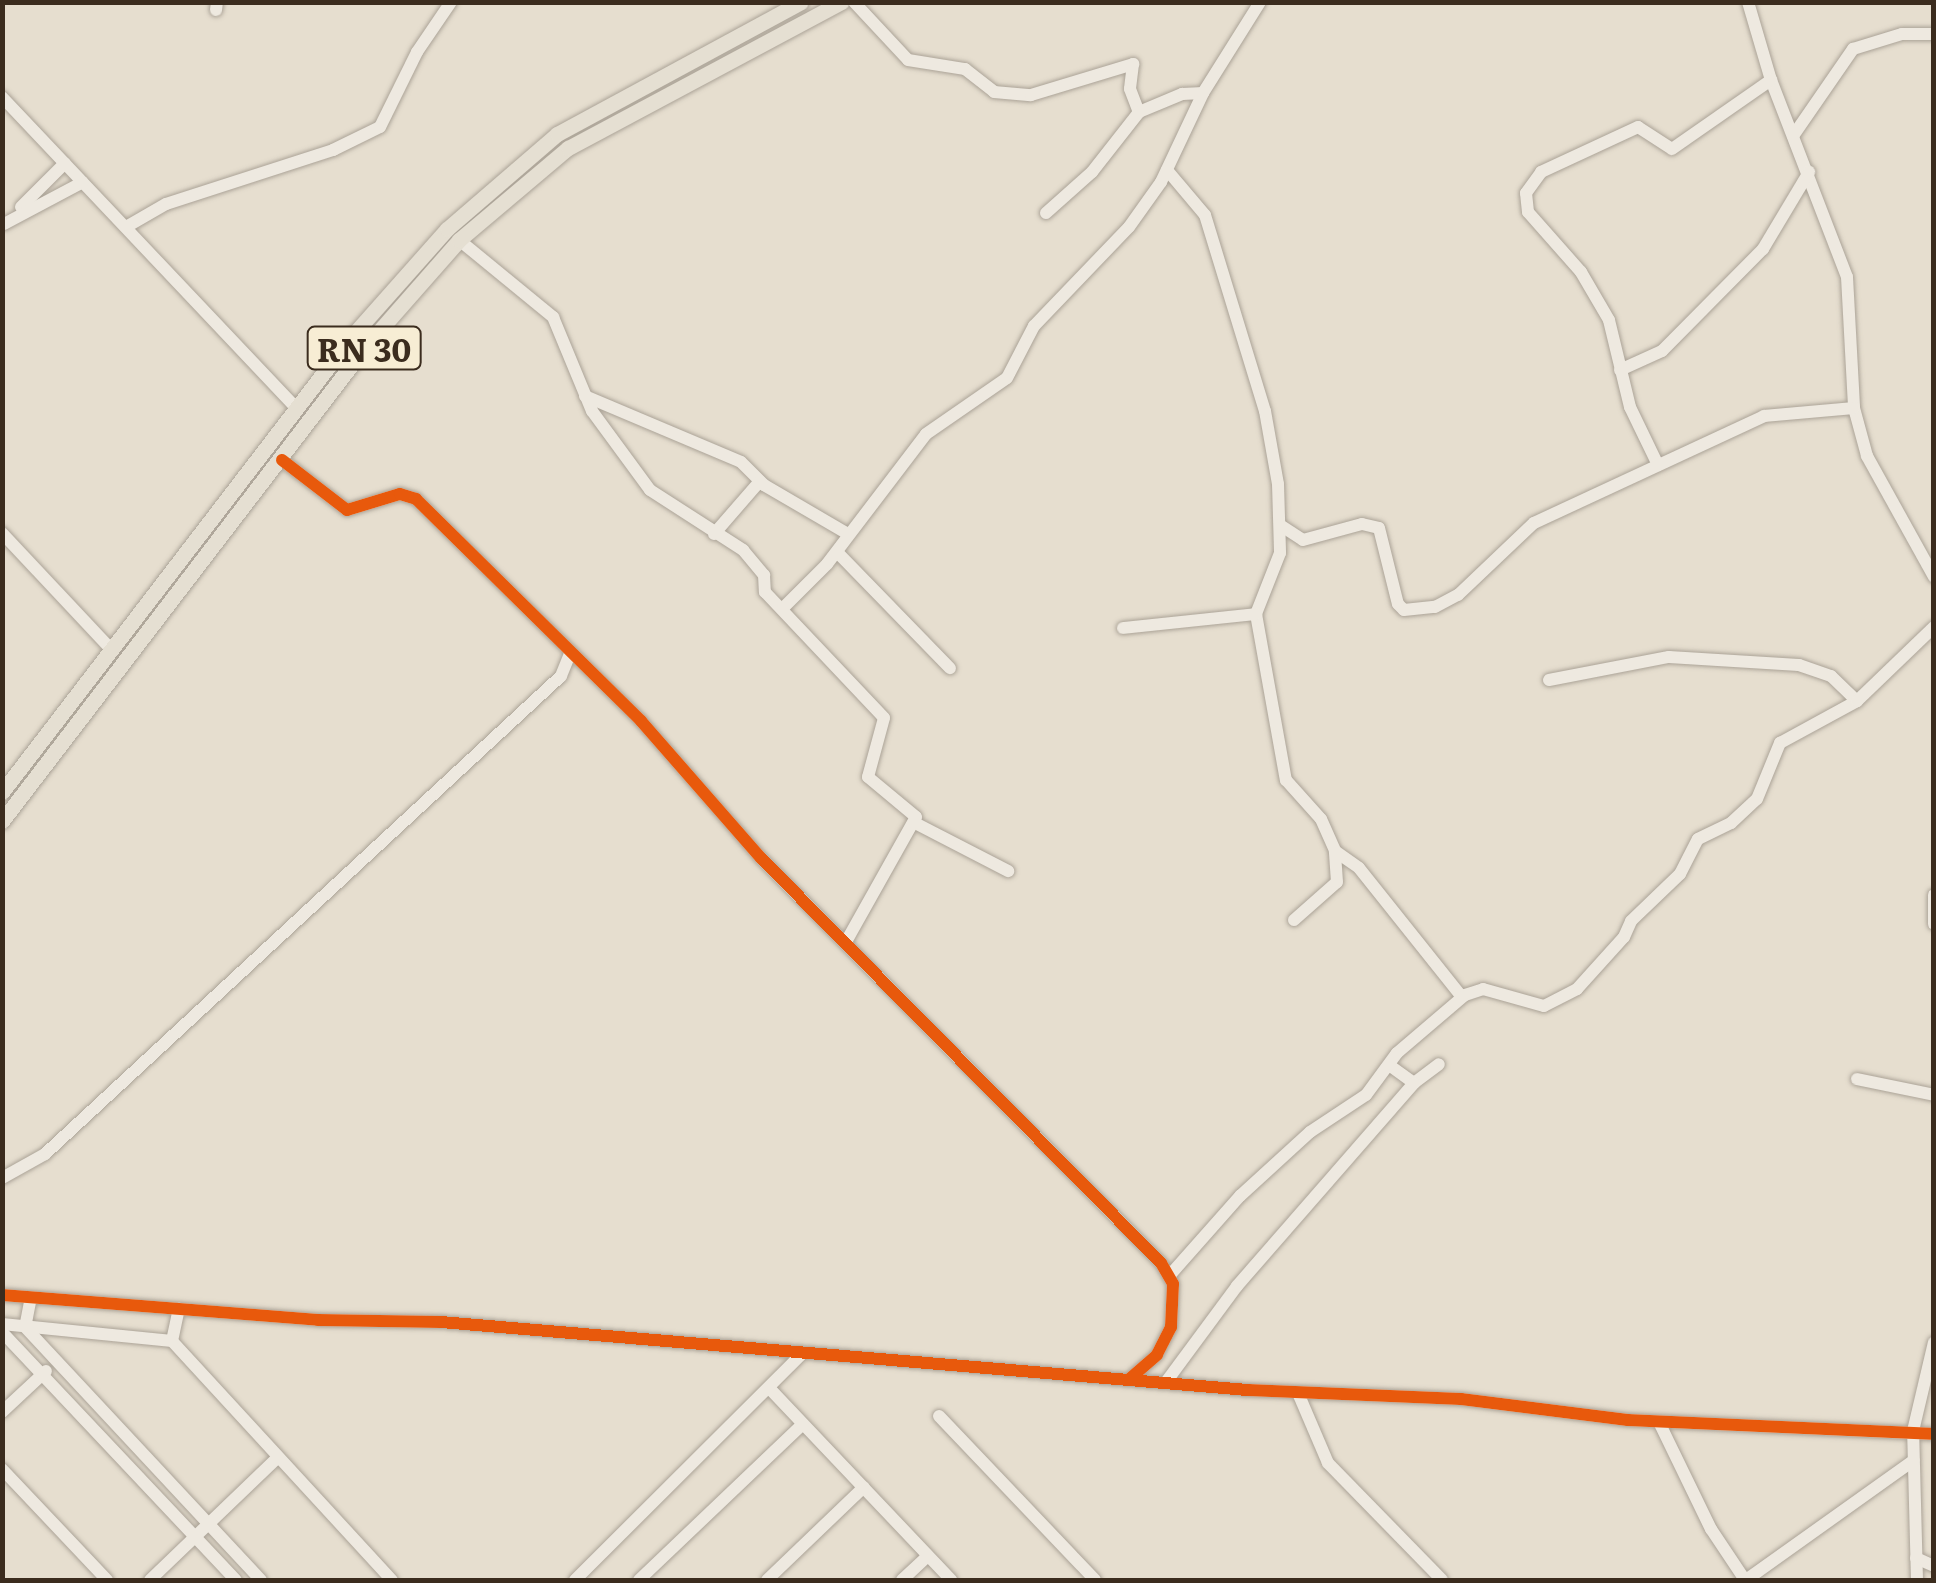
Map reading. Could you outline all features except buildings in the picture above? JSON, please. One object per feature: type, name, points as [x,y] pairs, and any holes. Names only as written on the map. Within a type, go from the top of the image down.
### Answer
[{"type":"main road","name":"RN 30","points":[[2,792],[398,279],[521,161],[636,88],[800,2]]},
{"type":"main road","name":"RN 30","points":[[2,821],[410,290],[459,240],[568,148],[841,2]]},
{"type":"street","points":[[126,227],[166,204],[333,150],[380,128],[451,2]]},
{"type":"street","points":[[854,2],[908,60],[964,69],[994,92],[1031,95],[1133,64],[1130,89],[1139,112]]},
{"type":"street","points":[[784,608],[836,552],[926,434],[1006,378],[1034,326],[1128,226],[1167,170],[1203,93],[1260,2]]},
{"type":"street","points":[[1766,2],[1750,6],[1770,80],[1809,172],[1852,300],[1854,408],[1867,456],[1934,577]]},
{"type":"street","points":[[1793,136],[1853,49],[1902,34],[1934,34]]},
{"type":"street","points":[[1658,466],[1620,370],[1603,310],[1526,208],[1532,180],[1638,126],[1672,149],[1770,80]]},
{"type":"street","points":[[1046,212],[1092,172],[1139,112],[1189,92],[1203,93]]},
{"type":"street","points":[[2,98],[296,408]]},
{"type":"street","points":[[3,225],[65,163]]},
{"type":"street","points":[[1167,170],[1196,201],[1215,242],[1264,411],[1280,525],[1279,562],[1256,614],[1286,780],[1322,819],[1335,852],[1337,882],[1294,920]]},
{"type":"street","points":[[1620,370],[1662,352],[1763,249],[1809,172]]},
{"type":"street","points":[[3,225],[83,182]]},
{"type":"street","points":[[459,240],[553,317],[585,396],[650,490],[746,554],[764,575],[765,592],[877,706],[884,727],[868,777],[910,807],[915,823],[1008,871]]},
{"type":"street","points":[[585,396],[734,458],[760,481],[848,534]]},
{"type":"street","points":[[1280,525],[1303,540],[1362,524],[1380,528],[1398,604],[1404,610],[1436,607],[1466,588],[1534,523],[1764,416],[1854,408]]},
{"type":"street","points":[[282,460],[347,510],[400,494],[416,499],[569,656],[641,721],[762,858],[847,940],[1170,1275]]},
{"type":"street","points":[[714,534],[760,481]]},
{"type":"street","points":[[2,534],[111,649]]},
{"type":"street","points":[[836,552],[950,668]]},
{"type":"street","points":[[1123,628],[1256,614]]},
{"type":"street","points":[[1129,1379],[1157,1355],[1171,1328],[1170,1275],[1240,1196],[1310,1132],[1366,1095],[1388,1065],[1462,998],[1483,990],[1534,1006],[1566,997],[1680,874],[1698,839],[1731,824],[1756,799],[1776,748],[1857,701],[1934,628]]},
{"type":"street","points":[[2,1178],[71,1130],[561,676],[569,656]]},
{"type":"street","points":[[1549,680],[1669,657],[1800,665],[1832,676],[1857,701]]},
{"type":"street","points":[[847,940],[915,823]]},
{"type":"street","points":[[1335,852],[1359,868],[1462,998]]},
{"type":"street","points":[[1934,895],[1934,924]]},
{"type":"street","points":[[1166,1382],[1190,1344],[1414,1083],[1440,1064]]},
{"type":"street","points":[[1388,1065],[1414,1083]]},
{"type":"street","points":[[1856,1079],[1934,1095]]},
{"type":"street","points":[[2,1296],[30,1302],[441,1322],[801,1355],[1298,1393],[1525,1404],[1659,1422],[1934,1434]]},
{"type":"street","points":[[25,1327],[30,1302]]},
{"type":"street","points":[[172,1341],[179,1309]]},
{"type":"street","points":[[25,1327],[261,1580]]},
{"type":"street","points":[[2,1328],[172,1341],[392,1580]]},
{"type":"street","points":[[2,1328],[236,1580]]},
{"type":"street","points":[[1917,1580],[1914,1432],[1934,1342]]},
{"type":"street","points":[[1157,1355],[1190,1344]]},
{"type":"street","points":[[574,1580],[771,1390],[801,1355]]},
{"type":"street","points":[[2,1412],[56,1362]]},
{"type":"street","points":[[771,1390],[951,1580]]},
{"type":"street","points":[[1298,1393],[1328,1463],[1442,1580]]},
{"type":"street","points":[[938,1416],[1094,1580]]},
{"type":"street","points":[[1659,1422],[1710,1528],[1746,1580],[1914,1460]]},
{"type":"street","points":[[640,1580],[804,1424]]},
{"type":"street","points":[[150,1580],[277,1458]]},
{"type":"street","points":[[2,1469],[107,1580]]},
{"type":"street","points":[[767,1580],[864,1487]]},
{"type":"street","points":[[902,1580],[928,1556]]},
{"type":"street","points":[[1916,1558],[1934,1566]]},
{"type":"cycle path","points":[[282,460],[347,510],[400,494],[416,499],[641,721],[761,858],[1161,1263],[1173,1284],[1171,1327],[1157,1355],[1129,1379]]},
{"type":"cycle path","points":[[2,1295],[318,1320],[441,1322],[1248,1390],[1461,1399],[1628,1420],[1934,1434]]}]
